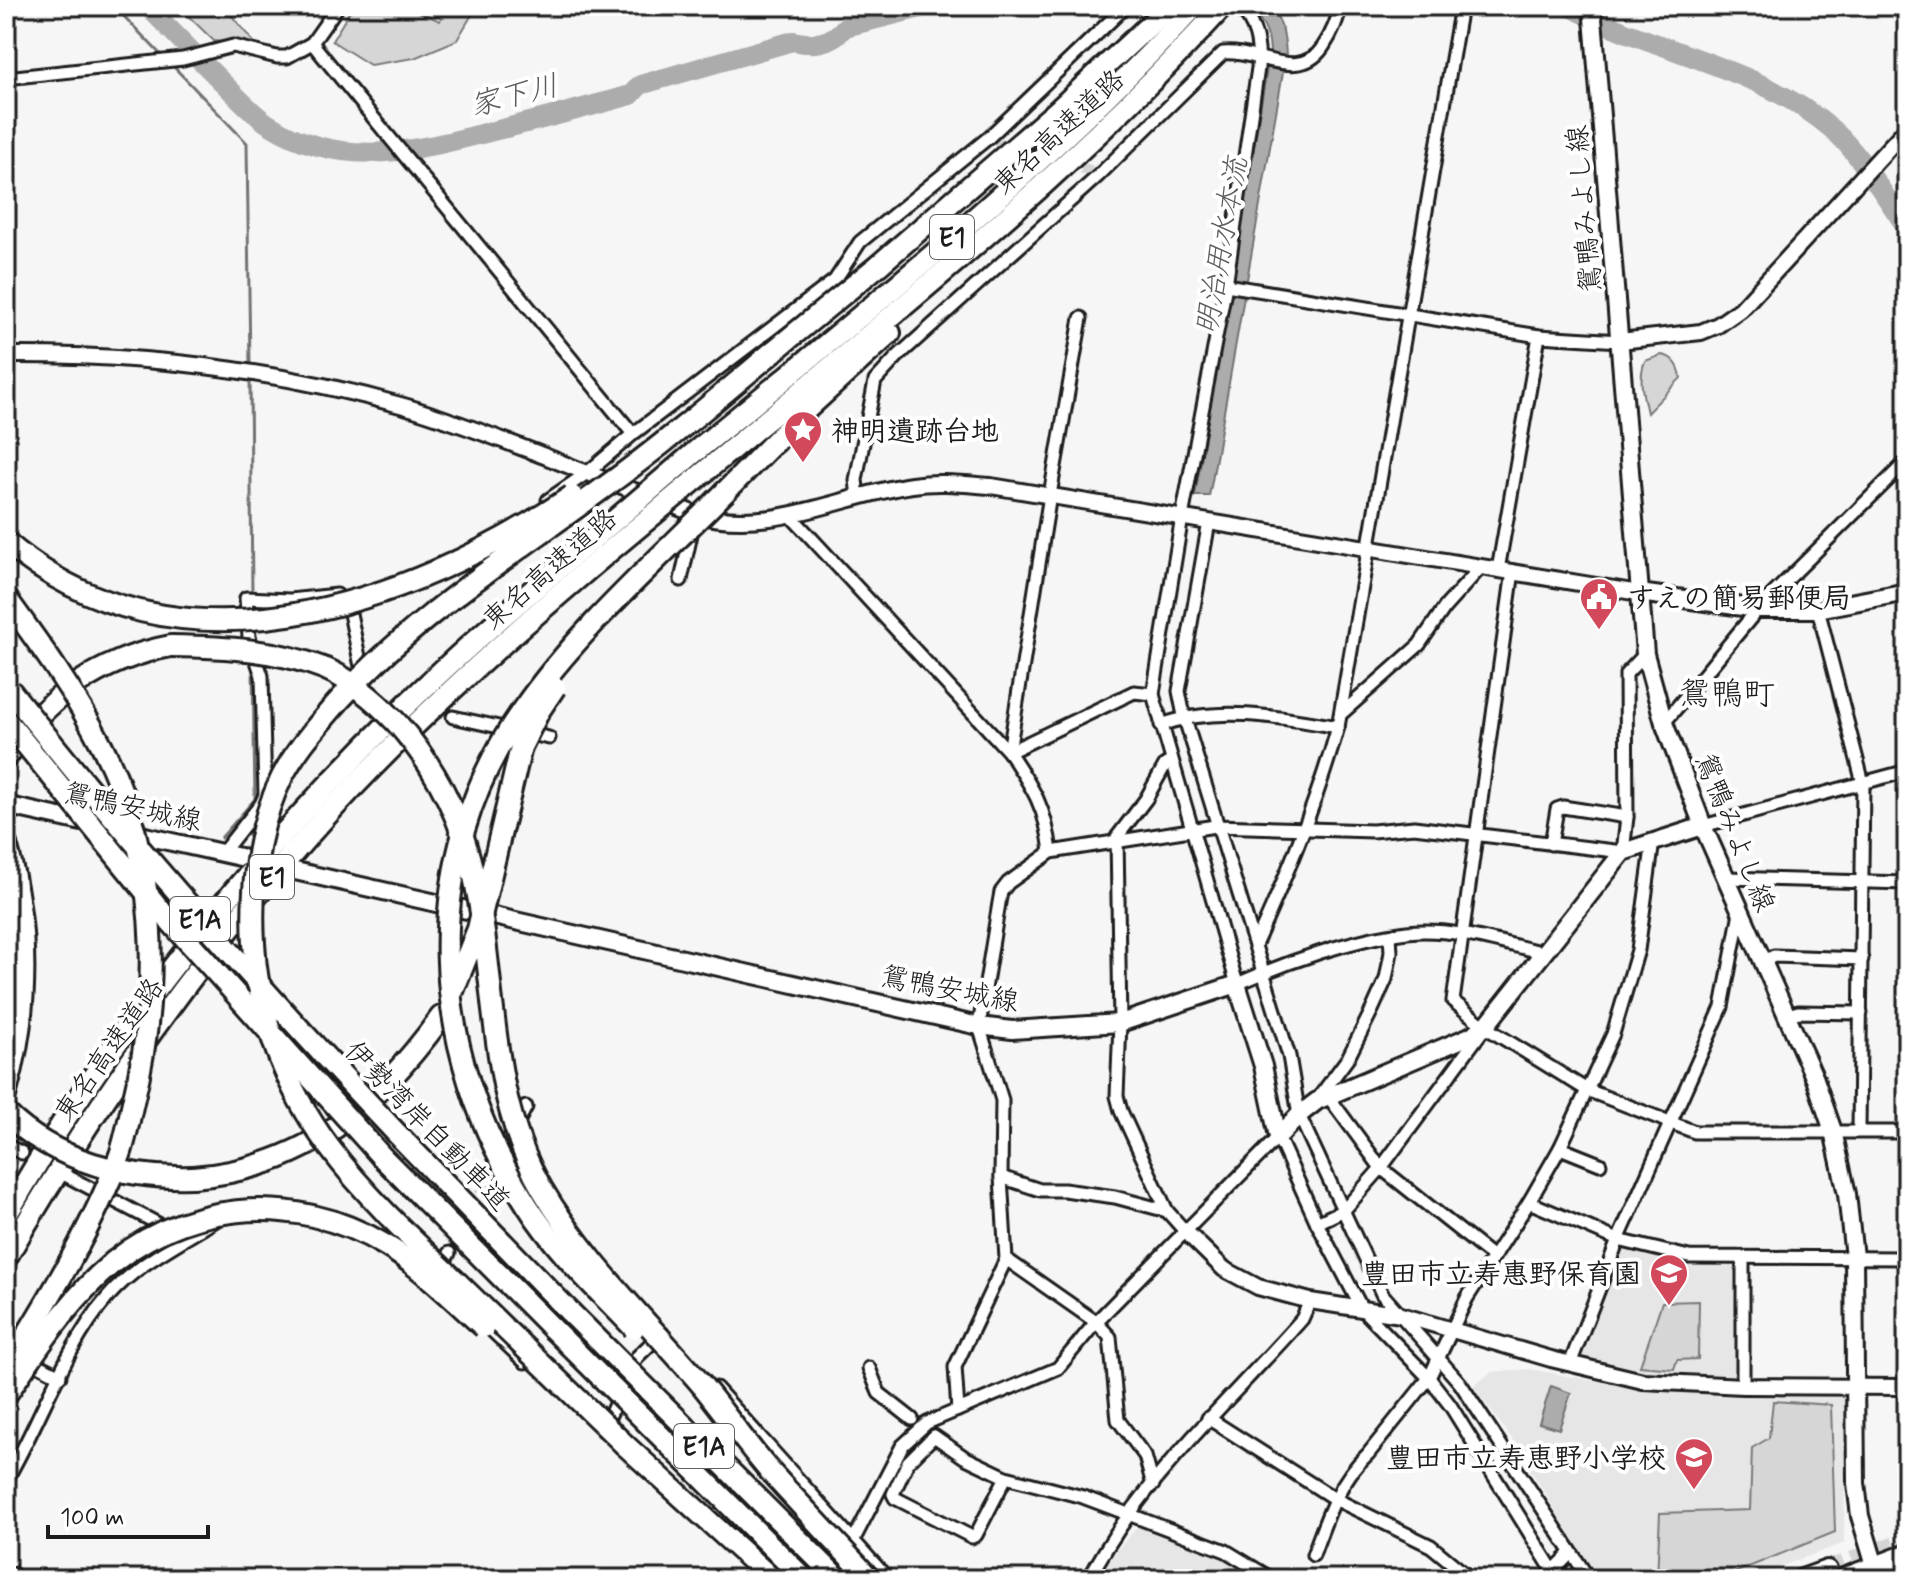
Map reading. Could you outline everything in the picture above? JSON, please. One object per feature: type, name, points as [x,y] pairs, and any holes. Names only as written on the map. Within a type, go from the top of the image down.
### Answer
[{"type":"highway","points":[[772,1579],[625,1445],[420,1247],[358,1183],[327,1145],[285,1070],[264,1012],[255,962],[255,885],[267,812],[282,776],[308,737],[361,676],[421,622],[650,455],[880,264],[1058,110],[1170,6]]},
{"type":"highway","name":"東名高速道路","points":[[6,1258],[97,1110],[165,1012],[270,879],[369,772],[541,609],[695,452],[841,333],[999,196],[1195,6]]},
{"type":"highway","name":"東名高速道路","points":[[6,1216],[89,1085],[184,951],[329,784],[402,709],[600,546],[708,469],[936,279],[1062,167],[1228,6]]},
{"type":"highway","points":[[870,1579],[575,1266],[529,1208],[503,1166],[483,1123],[457,1045],[451,1004],[448,924],[459,848],[470,810],[502,744],[521,712],[568,652],[806,410],[1068,170],[1117,114]]},
{"type":"highway","points":[[6,542],[59,580],[121,606],[164,616],[235,620],[286,616],[325,608],[437,572],[526,526],[630,456],[774,351]]},
{"type":"highway","points":[[6,1113],[41,1140],[89,1163],[135,1174],[193,1177],[228,1172],[268,1160],[319,1139],[339,1127],[376,1096],[441,1017],[478,929],[508,793],[521,747],[539,711],[630,588]]},
{"type":"highway","points":[[6,598],[56,667],[103,749],[125,801],[139,847],[152,949],[145,1052],[120,1153],[77,1251],[6,1369]]},
{"type":"highway","points":[[6,758],[27,729],[74,685],[119,661],[171,646],[259,651],[327,670],[367,695],[387,713],[430,765],[446,792],[468,847],[485,935],[498,1058],[507,1101],[528,1162],[542,1189],[586,1252],[767,1467]]},
{"type":"highway","name":"伊勢湾岸自動車道","points":[[8,686],[73,770],[181,897],[402,1139],[836,1579]]},
{"type":"highway","name":"伊勢湾岸自動車道","points":[[6,720],[162,912],[382,1157],[804,1579]]},
{"type":"highway","points":[[6,1092],[18,1040],[24,952],[16,884],[7,846]]},
{"type":"highway","points":[[6,1395],[77,1297],[132,1249],[158,1233],[190,1220],[222,1212],[280,1209],[336,1222],[387,1246],[625,1445]]},
{"type":"highway","points":[[1802,1579],[1880,1572],[1907,1554]]},
{"type":"highway","points":[[1891,1579],[1907,1573]]},
{"type":"main road","name":"鴛鴨みよし線","points":[[1592,6],[1645,654],[1664,723],[1703,826],[1815,1079],[1833,1131],[1847,1194],[1854,1257],[1856,1483],[1860,1516],[1880,1572]]},
{"type":"main road","points":[[1639,593],[1758,609],[1818,609],[1907,592]]},
{"type":"main road","name":"鴛鴨安城線","points":[[14,807],[240,857]]},
{"type":"main road","points":[[1281,1134],[1297,1116],[1323,1098],[1485,1027],[1623,852],[1703,826]]},
{"type":"main road","name":"鴛鴨安城線","points":[[295,871],[979,1026],[1012,1030],[1120,1023],[1240,983]]},
{"type":"main road","points":[[1240,983],[1281,1134]]},
{"type":"street","points":[[6,78],[183,59],[233,46],[287,57],[312,43],[338,6]]},
{"type":"street","points":[[223,852],[265,795],[262,676],[249,637],[246,598],[290,600],[346,595],[431,567],[528,514],[587,473],[633,434],[837,282],[860,242],[992,141],[1126,6]]},
{"type":"street","points":[[1228,6],[1253,25],[1262,58],[1226,285],[1153,694],[1240,983],[1347,945],[1408,932],[1461,934],[1545,953]]},
{"type":"street","points":[[858,497],[856,480],[875,381],[897,357],[1223,53],[1240,53],[1291,64],[1305,63],[1319,53],[1329,39],[1340,6]]},
{"type":"street","points":[[1256,943],[1324,778],[1340,720],[1461,6]]},
{"type":"street","points":[[312,43],[633,434]]},
{"type":"street","points":[[1226,285],[1539,336],[1620,341],[1701,332],[1718,325],[1741,309],[1907,128]]},
{"type":"street","points":[[1009,752],[1081,318]]},
{"type":"street","points":[[1539,336],[1506,570],[1477,836],[1453,1001],[1485,1027],[1587,1090],[1695,1132],[1907,1132]]},
{"type":"street","points":[[885,344],[897,357]]},
{"type":"street","points":[[6,355],[167,360],[317,385],[403,406],[468,427],[719,521],[791,516],[858,497],[940,482],[1050,495],[1639,593]]},
{"type":"street","points":[[1664,723],[1758,609],[1907,461]]},
{"type":"street","points":[[681,580],[695,514]]},
{"type":"street","points":[[791,516],[1009,752],[1032,787],[1046,817],[1051,852]]},
{"type":"street","points":[[1207,522],[1179,691],[1184,716],[1289,1056],[1297,1116],[1382,1294],[1460,1383],[1589,1579]]},
{"type":"street","points":[[1161,725],[1184,716],[1269,715],[1340,720],[1419,645],[1445,607],[1481,567]]},
{"type":"street","points":[[346,595],[364,683],[371,695]]},
{"type":"street","points":[[1818,609],[1863,783],[1859,1131]]},
{"type":"street","points":[[958,1410],[955,1367],[1006,1259],[1001,1177],[1002,1100],[979,1026],[1001,892],[1008,883],[1051,852],[1218,826],[1373,831],[1414,827],[1623,852],[1627,817],[1626,674],[1645,654]]},
{"type":"street","points":[[1009,752],[1134,692],[1153,694]]},
{"type":"street","points":[[453,717],[549,738]]},
{"type":"street","points":[[1172,761],[1165,765],[1146,799],[1117,837],[1120,1023],[1117,1096],[1167,1211],[1224,1269],[1258,1287],[1310,1301],[1401,1315],[1570,1364],[1654,1382],[1907,1387]]},
{"type":"street","points":[[1703,826],[1907,771]]},
{"type":"street","points":[[1551,844],[1557,809],[1563,807],[1627,817]]},
{"type":"street","points":[[1313,1555],[1335,1499],[1356,1465],[1429,1378],[1467,1298],[1560,1148],[1613,1034],[1638,950],[1653,841]]},
{"type":"street","points":[[1727,878],[1907,883]]},
{"type":"street","points":[[1570,1364],[1618,1240],[1722,1007],[1740,911]]},
{"type":"street","points":[[1390,936],[1391,952],[1386,979],[1348,1058],[1323,1098],[1381,1168],[1493,1257]]},
{"type":"street","points":[[1762,962],[1774,956],[1862,959]]},
{"type":"street","points":[[1786,1016],[1798,1012],[1861,1013]]},
{"type":"street","points":[[1317,1223],[1344,1210],[1381,1168],[1485,1027]]},
{"type":"street","points":[[487,1180],[526,1107]]},
{"type":"street","points":[[836,1579],[902,1446],[927,1423],[1058,1368],[1096,1322],[1281,1134],[1317,1223],[1367,1310],[1450,1405],[1556,1574]]},
{"type":"street","points":[[6,1145],[22,1153]]},
{"type":"street","points":[[1560,1148],[1600,1164]]},
{"type":"street","points":[[67,1176],[186,1239]]},
{"type":"street","points":[[1001,1177],[1040,1190],[1115,1197],[1167,1211]]},
{"type":"street","points":[[1529,1202],[1618,1240],[1689,1257],[1907,1258]]},
{"type":"street","points":[[6,1480],[87,1326],[107,1298],[133,1272],[240,1208],[280,1204],[314,1210],[362,1229],[380,1238],[437,1279],[760,1579]]},
{"type":"street","points":[[437,1279],[449,1253]]},
{"type":"street","points":[[1743,1258],[1743,1386]]},
{"type":"street","points":[[1006,1259],[1096,1322],[1110,1337],[1118,1420],[1145,1456],[1153,1485]]},
{"type":"street","points":[[1089,1579],[1103,1551],[1153,1485],[1208,1418],[1302,1319],[1310,1301]]},
{"type":"street","points":[[601,1434],[637,1357],[665,1331],[888,1579]]},
{"type":"street","points":[[6,1348],[60,1376]]},
{"type":"street","points":[[869,1368],[879,1393],[912,1419]]},
{"type":"street","points":[[1208,1418],[1335,1499],[1431,1546],[1471,1579]]},
{"type":"street","points":[[1006,1477],[976,1535],[972,1537],[895,1498],[893,1494],[908,1462],[934,1436],[964,1457],[1006,1477],[1083,1497],[1130,1514],[1226,1551],[1272,1579]]},
{"type":"street","points":[[1545,1579],[1556,1574],[1571,1553]]},
{"type":"street","points":[[6,1571],[22,1579]]},
{"type":"shaded area","points":[[178,6],[224,6],[256,45],[214,41]]},
{"type":"shaded area","points":[[353,6],[405,6],[440,21],[446,6],[477,6],[457,40],[414,58],[370,65],[332,41]]},
{"type":"shaded area","name":"明治用水本流","points":[[1248,6],[1270,6],[1282,29],[1286,55],[1209,496],[1195,496],[1270,51],[1264,27]]},
{"type":"shaded area","points":[[1662,355],[1676,363],[1681,378],[1647,413],[1642,387],[1643,367],[1645,361]]},
{"type":"shaded area","name":"豊田市立寿惠野保育園","points":[[1621,1246],[1690,1263],[1740,1262],[1741,1373],[1735,1378],[1662,1375],[1587,1361],[1581,1352]]},
{"type":"shaded area","points":[[1699,1301],[1698,1359],[1677,1360],[1674,1369],[1640,1366],[1662,1302]]},
{"type":"shaded area","name":"豊田市立寿恵野小学校","points":[[1530,1369],[1637,1389],[1846,1397],[1844,1543],[1747,1579],[1597,1579],[1512,1439],[1473,1387],[1491,1372]]},
{"type":"shaded area","points":[[1551,1386],[1571,1393],[1559,1429],[1539,1423]]},
{"type":"shaded area","points":[[1773,1401],[1831,1405],[1835,1532],[1719,1579],[1657,1579],[1660,1513],[1750,1510],[1752,1448],[1769,1438]]},
{"type":"shaded area","points":[[1139,1525],[1225,1560],[1256,1579],[1100,1579],[1113,1555]]},
{"type":"waterway","points":[[114,6],[163,57]]},
{"type":"waterway","name":"家下川","points":[[147,6],[244,104],[270,125],[297,139],[324,148],[351,152],[405,150],[433,145],[560,114],[631,95],[640,85],[793,41],[821,42],[834,37],[845,27],[928,6]]},
{"type":"waterway","name":"家下川","points":[[1569,6],[1636,36],[1739,75],[1804,108],[1833,130],[1853,152],[1907,228]]},
{"type":"waterway","points":[[172,65],[247,143],[250,367]]},
{"type":"waterway","points":[[250,379],[252,595]]},
{"type":"waterway","points":[[221,838],[255,799],[253,667]]},
{"type":"tunnel","points":[[996,143],[1045,157]]},
{"type":"tunnel","points":[[1066,163],[1091,171]]},
{"type":"tunnel","points":[[449,1253],[487,1180]]},
{"type":"tunnel","points":[[1827,1570],[1907,1540]]},
{"type":"place","name":"神明遺跡台地","points":[[803,464]]},
{"type":"place","name":"すえの簡易郵便局","points":[[1599,631]]},
{"type":"place","name":"豊田市立寿惠野保育園","points":[[1669,1307]]},
{"type":"place","name":"豊田市立寿恵野小学校","points":[[1694,1491]]},
{"type":"district","name":"鴛鴨町","points":[[1727,693]]}]
